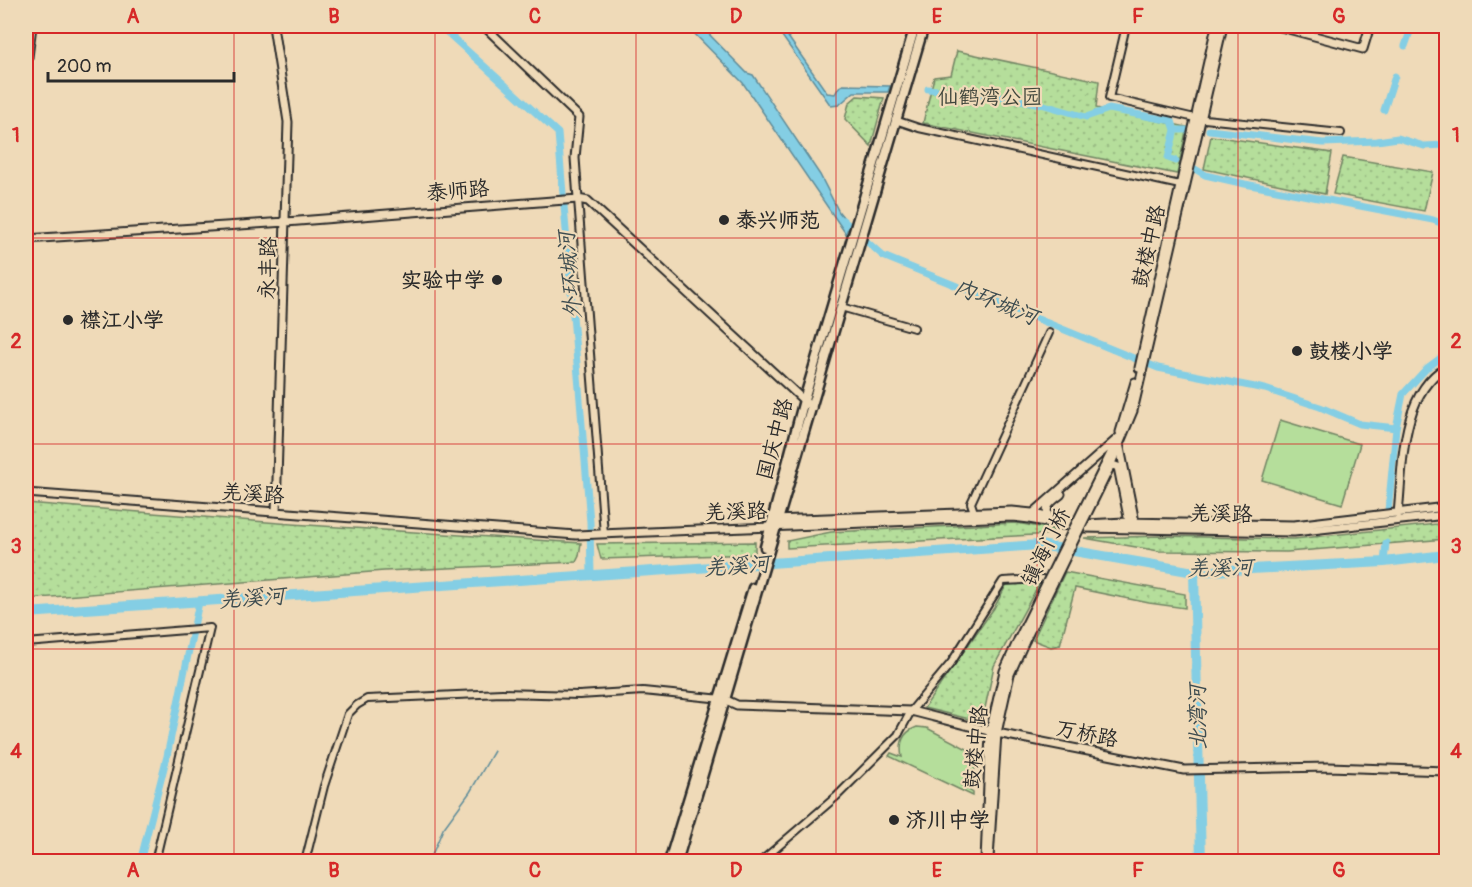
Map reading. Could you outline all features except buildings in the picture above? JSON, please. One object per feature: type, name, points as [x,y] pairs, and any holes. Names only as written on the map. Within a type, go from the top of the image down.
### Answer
[{"type":"main road","name":"国庆中路","points":[[722,699],[841,307],[858,247],[858,228],[915,26]]},
{"type":"main road","name":"国庆中路","points":[[775,524],[804,400],[850,241],[858,228],[924,26]]},
{"type":"main road","points":[[669,861],[722,699]]},
{"type":"main road","points":[[677,861],[722,699]]},
{"type":"street","points":[[26,73],[32,26]]},
{"type":"street","name":"永丰路","points":[[273,26],[288,122],[276,512]]},
{"type":"street","points":[[484,26],[579,117],[575,158],[575,199],[604,534]]},
{"type":"street","points":[[1126,26],[1109,98],[1198,119],[1341,133]]},
{"type":"street","name":"鼓楼中路","points":[[1142,363],[1180,185],[1198,119],[1216,26]]},
{"type":"street","points":[[1142,363],[1198,119],[1223,26]]},
{"type":"street","points":[[1277,26],[1364,49],[1370,26]]},
{"type":"street","points":[[895,120],[919,128],[1180,185]]},
{"type":"street","points":[[575,199],[588,201],[812,408]]},
{"type":"street","name":"泰师路","points":[[26,239],[286,222],[575,199]]},
{"type":"street","points":[[841,307],[914,328]]},
{"type":"street","points":[[975,516],[971,503],[1049,333]]},
{"type":"street","name":"镇海门桥","points":[[1022,640],[1133,411],[1142,363]]},
{"type":"street","points":[[1397,520],[1409,419],[1418,396],[1436,373],[1446,366]]},
{"type":"street","points":[[1032,516],[1119,442]]},
{"type":"street","points":[[1119,442],[1132,526]]},
{"type":"street","points":[[1049,517],[1046,512],[1047,506],[1101,458],[1107,467],[1118,467],[1132,526]]},
{"type":"street","name":"羌溪路","points":[[26,494],[576,535],[975,516],[1032,516],[1086,524],[1294,532],[1446,515]]},
{"type":"street","name":"羌溪路","points":[[1032,516],[1062,526],[1294,525],[1446,507]]},
{"type":"street","points":[[760,861],[796,833],[898,735],[911,711],[951,663],[1003,581],[1042,579]]},
{"type":"street","points":[[26,643],[210,628],[155,861]]},
{"type":"street","name":"鼓楼中路","points":[[987,861],[993,732],[1004,671],[1022,640]]},
{"type":"street","points":[[305,861],[324,786],[348,714],[367,699],[502,693],[579,695],[643,691],[722,699]]},
{"type":"street","name":"万桥路","points":[[722,699],[737,705],[911,711],[993,732],[1184,770],[1329,767],[1446,771]]},
{"type":"green space","name":"仙鹤湾公园","points":[[957,51],[1099,81],[1096,108],[1187,127],[1177,174],[923,123],[934,77],[951,75]]},
{"type":"green space","points":[[857,96],[884,98],[871,146],[845,119],[849,103]]},
{"type":"green space","points":[[1211,136],[1332,153],[1325,194],[1204,169]]},
{"type":"green space","points":[[1343,157],[1433,172],[1424,211],[1333,194]]},
{"type":"green space","points":[[1280,420],[1360,444],[1342,504],[1262,480]]},
{"type":"green space","points":[[26,503],[292,524],[581,543],[576,562],[384,571],[26,599]]},
{"type":"green space","points":[[1016,523],[1052,529],[1054,534],[787,548],[787,541],[831,532]]},
{"type":"green space","points":[[1446,523],[1446,539],[1287,552],[1159,551],[1084,538],[1162,536],[1294,539]]},
{"type":"green space","points":[[755,542],[755,554],[601,559],[597,544]]},
{"type":"green space","points":[[1065,572],[1185,594],[1185,608],[1075,588],[1060,645],[1051,647],[1033,640]]},
{"type":"green space","points":[[1007,584],[1039,584],[994,666],[982,722],[924,708],[994,608]]},
{"type":"green space","points":[[917,727],[927,728],[971,751],[975,766],[973,775],[961,785],[973,793],[973,796],[889,756],[891,753],[902,757],[901,747],[905,735]]},
{"type":"water","points":[[687,26],[703,26],[747,73],[753,75],[820,175],[839,212],[849,224],[846,234],[743,83]]},
{"type":"water","points":[[775,26],[789,26],[784,31],[827,93],[835,94],[843,85],[890,86],[888,92],[854,92],[839,105],[831,106]]},
{"type":"waterway","name":"外环城河","points":[[440,26],[558,133],[590,522],[591,576]]},
{"type":"waterway","points":[[1405,46],[1412,26]]},
{"type":"waterway","points":[[1384,110],[1395,76]]},
{"type":"waterway","points":[[928,89],[1004,97],[1041,104],[1086,117],[1109,109],[1172,121],[1175,130],[1168,158],[1176,161]]},
{"type":"waterway","points":[[1175,130],[1188,130]]},
{"type":"waterway","points":[[1209,130],[1323,143],[1398,138],[1424,146],[1446,145]]},
{"type":"waterway","points":[[1195,169],[1205,175],[1245,184],[1433,220],[1446,225]]},
{"type":"waterway","name":"内环城河","points":[[843,220],[883,256],[1158,368],[1265,389],[1320,407],[1360,424],[1396,428]]},
{"type":"waterway","points":[[1388,511],[1396,428],[1403,394],[1427,368],[1446,354]]},
{"type":"waterway","points":[[1384,562],[1386,543]]},
{"type":"waterway","name":"羌溪河","points":[[26,613],[1040,545],[1194,572],[1384,562],[1446,555]]},
{"type":"waterway","name":"北湾河","points":[[1194,572],[1201,862]]},
{"type":"waterway","points":[[140,862],[167,756],[199,602]]},
{"type":"waterway","points":[[429,862],[443,829],[470,792],[494,751]]},
{"type":"place","name":"泰兴师范","points":[[724,220]]},
{"type":"place","name":"实验中学","points":[[497,280]]},
{"type":"place","name":"襟江小学","points":[[68,320]]},
{"type":"place","name":"鼓楼小学","points":[[1297,351]]},
{"type":"place","name":"济川中学","points":[[894,820]]}]
